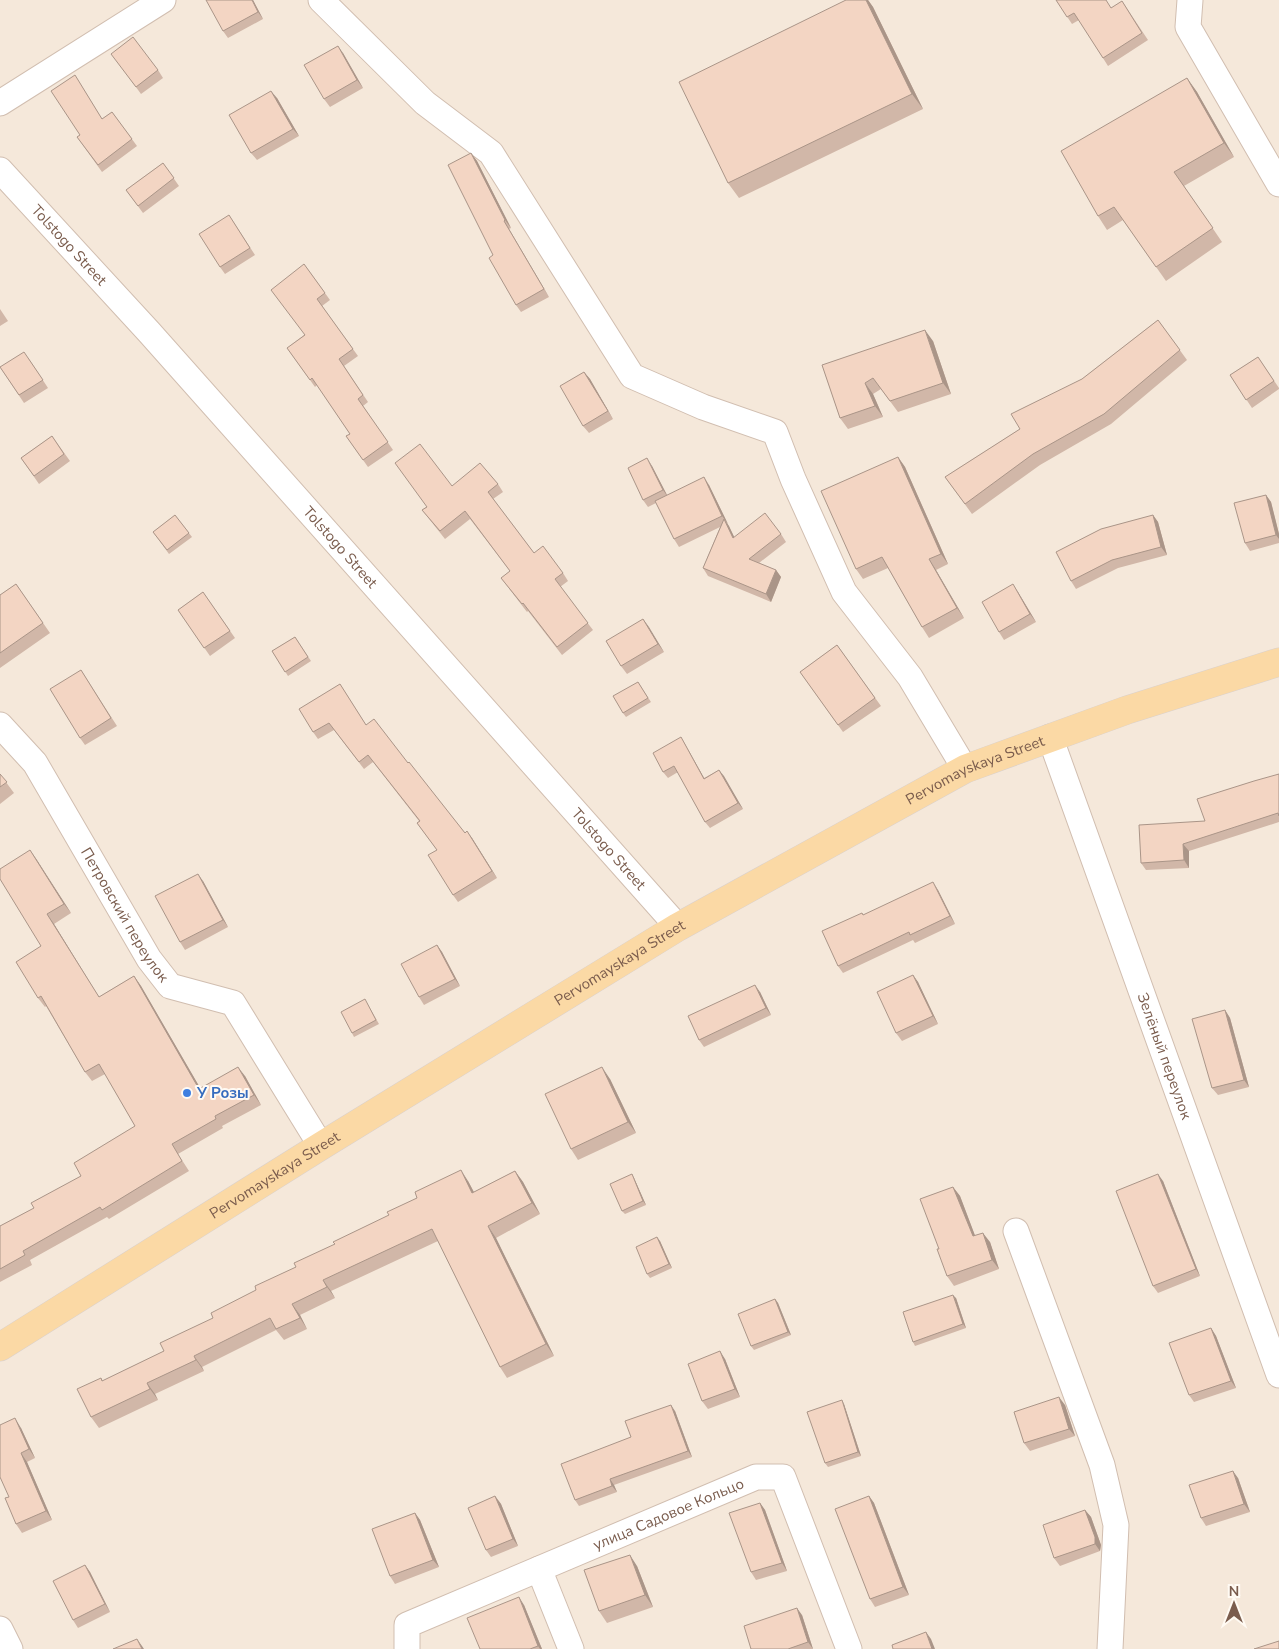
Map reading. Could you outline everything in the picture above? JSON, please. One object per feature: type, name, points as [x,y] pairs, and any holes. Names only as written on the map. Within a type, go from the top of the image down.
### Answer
[{"type":"main road","name":"Pervomayskaya Street","points":[[0,1347],[321,1146],[678,927],[965,769],[1126,710],[1279,662]]},
{"type":"street","points":[[0,103],[162,0]]},
{"type":"street","points":[[321,0],[425,104],[491,153],[632,376],[703,407],[775,432],[793,478],[844,592],[910,677],[965,769]]},
{"type":"street","points":[[1190,0],[1188,26],[1279,184]]},
{"type":"street","name":"Tolstogo Street","points":[[0,170],[136,318],[678,927]]},
{"type":"street","name":"Петровский переулок","points":[[0,725],[35,763],[149,959],[165,980],[170,986],[233,1003],[321,1146]]},
{"type":"street","name":"Зелёный переулок","points":[[1050,737],[1279,1375]]},
{"type":"street","points":[[1016,1231],[1102,1464],[1116,1525],[1110,1649]]},
{"type":"street","name":"улица Садовое Кольцо","points":[[407,1649],[407,1625],[756,1477],[783,1477],[849,1649]]},
{"type":"street","points":[[539,1569],[571,1649]]},
{"type":"street","points":[[0,1629],[10,1649]]},
{"type":"shaded area","points":[[0,0],[1279,0],[1279,1649],[0,1649]]},
{"type":"building","points":[[206,0],[252,0],[258,12],[223,31]]},
{"type":"building","points":[[846,0],[866,0],[912,94],[728,183],[679,82]]},
{"type":"building","points":[[1056,0],[1106,0],[1111,8],[1122,1],[1142,33],[1103,58],[1074,13],[1067,17]]},
{"type":"building","points":[[133,37],[158,70],[136,87],[111,54]]},
{"type":"building","points":[[338,46],[357,80],[324,99],[304,65]]},
{"type":"building","points":[[75,75],[102,119],[112,112],[132,139],[98,165],[77,137],[80,135],[51,91]]},
{"type":"building","points":[[1187,78],[1224,143],[1174,172],[1213,228],[1156,267],[1114,207],[1098,216],[1061,151]]},
{"type":"building","points":[[271,91],[293,129],[251,153],[229,115]]},
{"type":"building","points":[[471,153],[504,221],[544,289],[516,305],[489,258],[493,255],[448,165]]},
{"type":"building","points":[[163,163],[174,178],[138,206],[126,190]]},
{"type":"building","points":[[229,215],[250,248],[220,267],[199,234]]},
{"type":"building","points":[[304,264],[325,293],[317,299],[353,349],[339,359],[363,395],[358,399],[388,442],[363,460],[346,436],[350,434],[312,378],[310,380],[287,348],[305,335],[271,290]]},
{"type":"building","points":[[1158,320],[1180,350],[1104,414],[1033,454],[965,504],[945,477],[1020,429],[1011,414],[1082,379]]},
{"type":"building","points":[[925,330],[943,383],[890,401],[873,378],[865,383],[875,406],[840,418],[822,365]]},
{"type":"building","points":[[24,352],[43,380],[19,395],[0,367]]},
{"type":"building","points":[[1258,357],[1274,381],[1246,400],[1230,375]]},
{"type":"building","points":[[584,372],[608,411],[583,426],[560,386]]},
{"type":"building","points":[[52,436],[64,454],[34,476],[21,458]]},
{"type":"building","points":[[420,444],[452,486],[480,463],[498,484],[488,492],[534,553],[543,546],[563,573],[555,579],[588,623],[557,647],[501,578],[510,571],[465,511],[440,531],[422,510],[427,507],[395,463]]},
{"type":"building","points":[[898,457],[941,554],[929,559],[957,608],[922,627],[882,557],[856,569],[821,491]]},
{"type":"building","points":[[647,458],[663,490],[643,500],[628,468]]},
{"type":"building","points":[[704,477],[722,516],[674,539],[655,501]]},
{"type":"building","points":[[1266,495],[1276,535],[1245,543],[1234,503]]},
{"type":"building","points":[[765,513],[781,534],[749,559],[776,570],[766,594],[703,568],[724,519],[733,538]]},
{"type":"building","points":[[175,515],[189,533],[167,550],[153,532]]},
{"type":"building","points":[[1153,515],[1161,547],[1112,560],[1071,581],[1056,552],[1101,529]]},
{"type":"building","points":[[16,584],[43,623],[0,653],[0,595]]},
{"type":"building","points":[[1013,584],[1030,614],[999,632],[982,602]]},
{"type":"building","points":[[203,592],[230,631],[204,648],[178,610]]},
{"type":"building","points":[[643,619],[658,644],[621,666],[606,641]]},
{"type":"building","points":[[295,637],[308,657],[285,672],[272,651]]},
{"type":"building","points":[[837,645],[875,698],[838,725],[800,672]]},
{"type":"building","points":[[81,670],[111,718],[80,738],[50,689]]},
{"type":"building","points":[[638,682],[648,698],[623,713],[613,696]]},
{"type":"building","points":[[340,684],[366,725],[374,719],[465,833],[467,831],[492,871],[453,895],[428,855],[437,850],[417,823],[420,821],[368,755],[359,762],[329,723],[313,732],[299,709]]},
{"type":"building","points":[[681,737],[704,779],[719,770],[738,803],[705,822],[674,766],[663,772],[653,753]]},
{"type":"building","points":[[0,774],[7,782],[0,787]]},
{"type":"building","points":[[1279,774],[1279,816],[1278,813],[1183,844],[1184,860],[1141,863],[1139,825],[1205,821],[1197,799]]},
{"type":"building","points":[[30,850],[64,904],[47,914],[99,997],[134,976],[199,1089],[238,1067],[254,1095],[215,1116],[216,1119],[172,1144],[182,1161],[102,1210],[100,1207],[23,1251],[25,1255],[0,1269],[0,1226],[34,1208],[31,1203],[81,1176],[74,1163],[135,1126],[99,1064],[85,1072],[41,996],[38,998],[16,962],[41,946],[0,879],[0,869]]},
{"type":"building","points":[[198,874],[223,920],[180,942],[155,896]]},
{"type":"building","points":[[933,882],[950,916],[910,935],[909,932],[838,966],[822,931],[862,913],[863,915]]},
{"type":"building","points":[[437,945],[455,979],[419,997],[401,964]]},
{"type":"building","points":[[913,975],[933,1016],[896,1033],[877,992]]},
{"type":"building","points":[[755,985],[766,1008],[699,1040],[688,1016]]},
{"type":"building","points":[[365,999],[376,1020],[352,1033],[341,1012]]},
{"type":"building","points":[[1225,1010],[1244,1080],[1212,1088],[1192,1019]]},
{"type":"building","points":[[602,1067],[628,1122],[571,1149],[545,1094]]},
{"type":"building","points":[[461,1170],[472,1193],[515,1171],[532,1203],[488,1226],[546,1344],[500,1367],[432,1229],[323,1280],[327,1287],[292,1304],[300,1318],[276,1329],[270,1318],[194,1356],[196,1360],[147,1383],[150,1389],[91,1417],[77,1389],[101,1378],[102,1381],[164,1351],[160,1343],[213,1318],[211,1313],[256,1290],[255,1286],[296,1267],[294,1263],[335,1244],[333,1242],[389,1215],[387,1212],[417,1198],[415,1192]]},
{"type":"building","points":[[632,1174],[643,1201],[622,1211],[610,1184]]},
{"type":"building","points":[[1158,1174],[1196,1269],[1153,1286],[1116,1191]]},
{"type":"building","points":[[953,1187],[973,1236],[983,1233],[992,1260],[947,1276],[920,1199]]},
{"type":"building","points":[[657,1237],[669,1264],[647,1274],[636,1247]]},
{"type":"building","points":[[953,1295],[963,1324],[913,1342],[903,1312]]},
{"type":"building","points":[[775,1299],[788,1332],[751,1346],[738,1314]]},
{"type":"building","points":[[1211,1328],[1231,1381],[1189,1395],[1169,1343]]},
{"type":"building","points":[[720,1351],[735,1389],[702,1401],[688,1364]]},
{"type":"building","points":[[1059,1397],[1069,1429],[1024,1443],[1014,1412]]},
{"type":"building","points":[[842,1400],[858,1452],[825,1463],[807,1412]]},
{"type":"building","points":[[671,1405],[688,1451],[610,1479],[612,1486],[575,1500],[561,1464],[631,1437],[625,1421]]},
{"type":"building","points":[[15,1418],[29,1449],[21,1453],[46,1511],[16,1524],[5,1498],[9,1497],[0,1477],[0,1425]]},
{"type":"building","points":[[1233,1471],[1244,1504],[1201,1518],[1189,1485]]},
{"type":"building","points":[[495,1496],[513,1539],[486,1550],[468,1508]]},
{"type":"building","points":[[869,1496],[903,1587],[870,1599],[835,1509]]},
{"type":"building","points":[[760,1503],[782,1563],[751,1572],[729,1513]]},
{"type":"building","points":[[1085,1510],[1095,1537],[1095,1544],[1054,1558],[1043,1525]]},
{"type":"building","points":[[415,1513],[433,1560],[390,1576],[372,1529]]},
{"type":"building","points":[[630,1555],[645,1595],[599,1611],[584,1570]]},
{"type":"building","points":[[85,1565],[105,1604],[73,1620],[53,1581]]},
{"type":"building","points":[[519,1597],[538,1646],[530,1649],[480,1649],[467,1618]]},
{"type":"building","points":[[797,1608],[808,1642],[788,1649],[751,1649],[744,1626]]},
{"type":"building","points":[[926,1632],[932,1649],[893,1649],[892,1645]]},
{"type":"building","points":[[137,1639],[142,1649],[113,1649]]},
{"type":"building","points":[[1279,1641],[1279,1649],[1254,1649]]},
{"type":"place","name":"У Розы","points":[[187,1093]]}]
